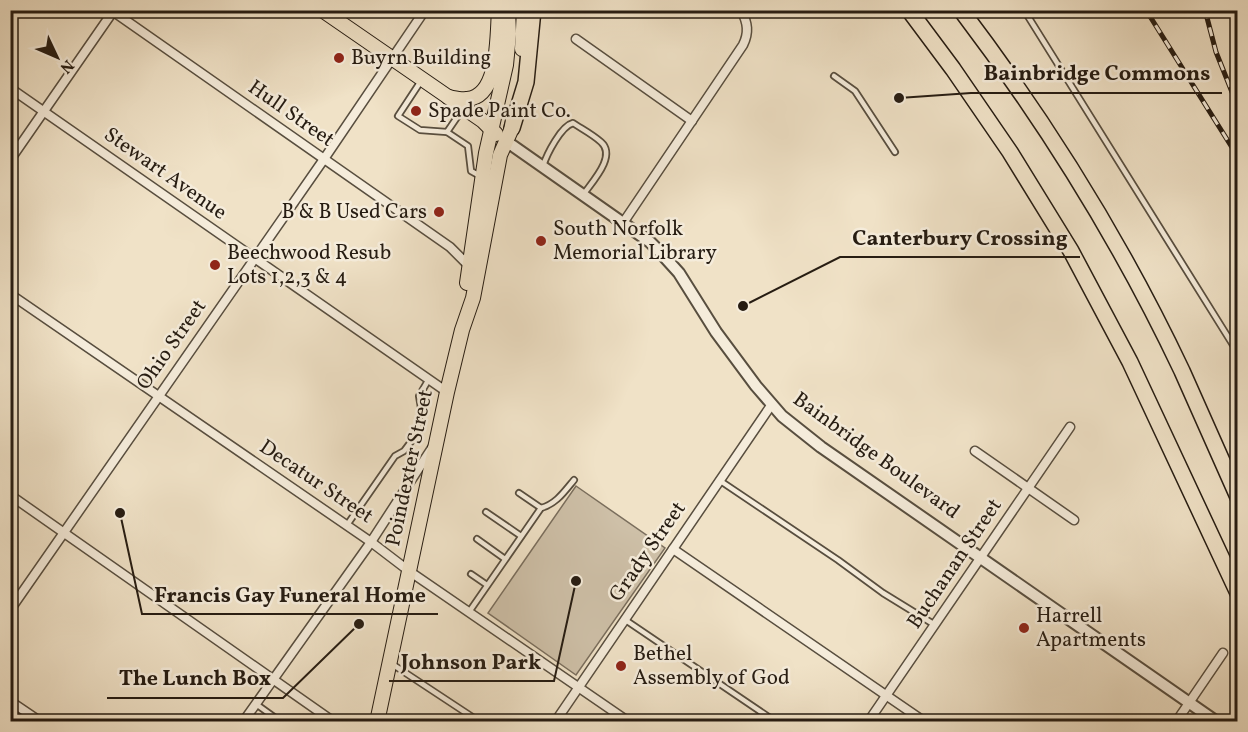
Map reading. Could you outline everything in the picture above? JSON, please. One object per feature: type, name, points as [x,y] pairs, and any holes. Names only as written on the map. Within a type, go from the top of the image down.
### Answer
[{"type":"highway","points":[[509,135],[526,82],[533,10]]},
{"type":"highway","points":[[909,10],[1010,152],[1071,251],[1130,362],[1238,593]]},
{"type":"highway","points":[[961,10],[1040,121],[1129,268],[1182,371],[1238,497]]},
{"type":"highway","points":[[966,10],[987,45]]},
{"type":"main road","name":"Bainbridge Boulevard","points":[[322,10],[483,121],[491,129],[509,135]]},
{"type":"main road","points":[[447,97],[468,99],[476,96],[488,85],[495,60],[499,10]]},
{"type":"main road","name":"Poindexter Street","points":[[462,330],[482,177],[506,65],[509,34],[508,10]]},
{"type":"main road","name":"Poindexter Street","points":[[377,722],[447,392],[462,330],[473,298],[500,155],[509,135],[523,47],[524,10]]},
{"type":"street","name":"Ohio Street","points":[[10,610],[425,10]]},
{"type":"street","points":[[623,223],[746,39],[748,27],[741,10]]},
{"type":"street","points":[[10,160],[113,11]]},
{"type":"street","name":"Hull Street","points":[[113,11],[450,247],[469,266]]},
{"type":"street","points":[[576,39],[692,122]]},
{"type":"street","name":"Stewart Avenue","points":[[10,88],[447,392]]},
{"type":"street","name":"Bainbridge Boulevard","points":[[509,135],[542,167],[650,243],[679,273],[728,350],[782,416],[821,447],[1216,722]]},
{"type":"street","points":[[450,247],[465,246],[473,237]]},
{"type":"street","name":"Decatur Street","points":[[10,294],[629,722]]},
{"type":"street","name":"Grady Street","points":[[555,722],[772,404]]},
{"type":"street","name":"Buchanan Street","points":[[868,722],[1070,427]]},
{"type":"street","points":[[243,722],[371,542],[438,439]]},
{"type":"street","points":[[975,451],[1074,520]]},
{"type":"street","points":[[10,495],[334,722]]},
{"type":"street","points":[[673,549],[925,722]]},
{"type":"street","points":[[1176,722],[1223,653]]},
{"type":"street","points":[[10,701],[41,722]]},
{"type":"lane","points":[[1023,10],[1238,352]]},
{"type":"lane","points":[[1234,10],[1238,22]]},
{"type":"lane","points":[[834,76],[855,91],[895,152]]},
{"type":"lane","points":[[422,80],[398,116],[420,130],[447,132],[468,146],[471,171],[482,177]]},
{"type":"lane","points":[[447,132],[463,108]]},
{"type":"lane","points":[[542,167],[555,141],[570,123],[593,136],[602,143],[607,155],[605,162],[583,195]]},
{"type":"lane","points":[[347,525],[395,456],[404,451],[413,439],[418,427],[421,408],[419,396],[429,379]]},
{"type":"lane","points":[[519,493],[541,508],[548,507],[559,499],[574,480]]},
{"type":"lane","points":[[719,480],[883,593],[935,625]]},
{"type":"lane","points":[[469,612],[541,508]]},
{"type":"lane","points":[[486,512],[521,536]]},
{"type":"lane","points":[[477,539],[505,559]]},
{"type":"lane","points":[[471,574],[487,585]]},
{"type":"lane","points":[[624,619],[776,722]]},
{"type":"lane","points":[[390,662],[480,722]]},
{"type":"lane","points":[[256,704],[281,722]]},
{"type":"shaded area","points":[[576,486],[665,548],[576,675],[488,613]]},
{"type":"railway","points":[[1146,10],[1238,157]]},
{"type":"railway","points":[[1205,10],[1216,52],[1238,107]]},
{"type":"place","name":"Buyrn Building","points":[[339,58]]},
{"type":"place","name":"Bainbridge Commons","points":[[899,98]]},
{"type":"place","name":"Spade Paint Co.","points":[[416,111]]},
{"type":"place","name":"B & B Used Cars","points":[[439,212]]},
{"type":"place","name":"South Norfolk Memorial Library","points":[[541,241]]},
{"type":"place","name":"Beechwood Resub Lots 1,2,3 & 4","points":[[215,265]]},
{"type":"place","name":"Canterbury Crossing","points":[[743,306]]},
{"type":"place","name":"Francis Gay Funeral Home","points":[[120,513]]},
{"type":"place","name":"Johnson Park","points":[[576,581]]},
{"type":"place","name":"The Lunch Box","points":[[359,624]]},
{"type":"place","name":"Harrell Apartments","points":[[1024,628]]},
{"type":"place","name":"Bethel Assembly of God","points":[[621,666]]}]
